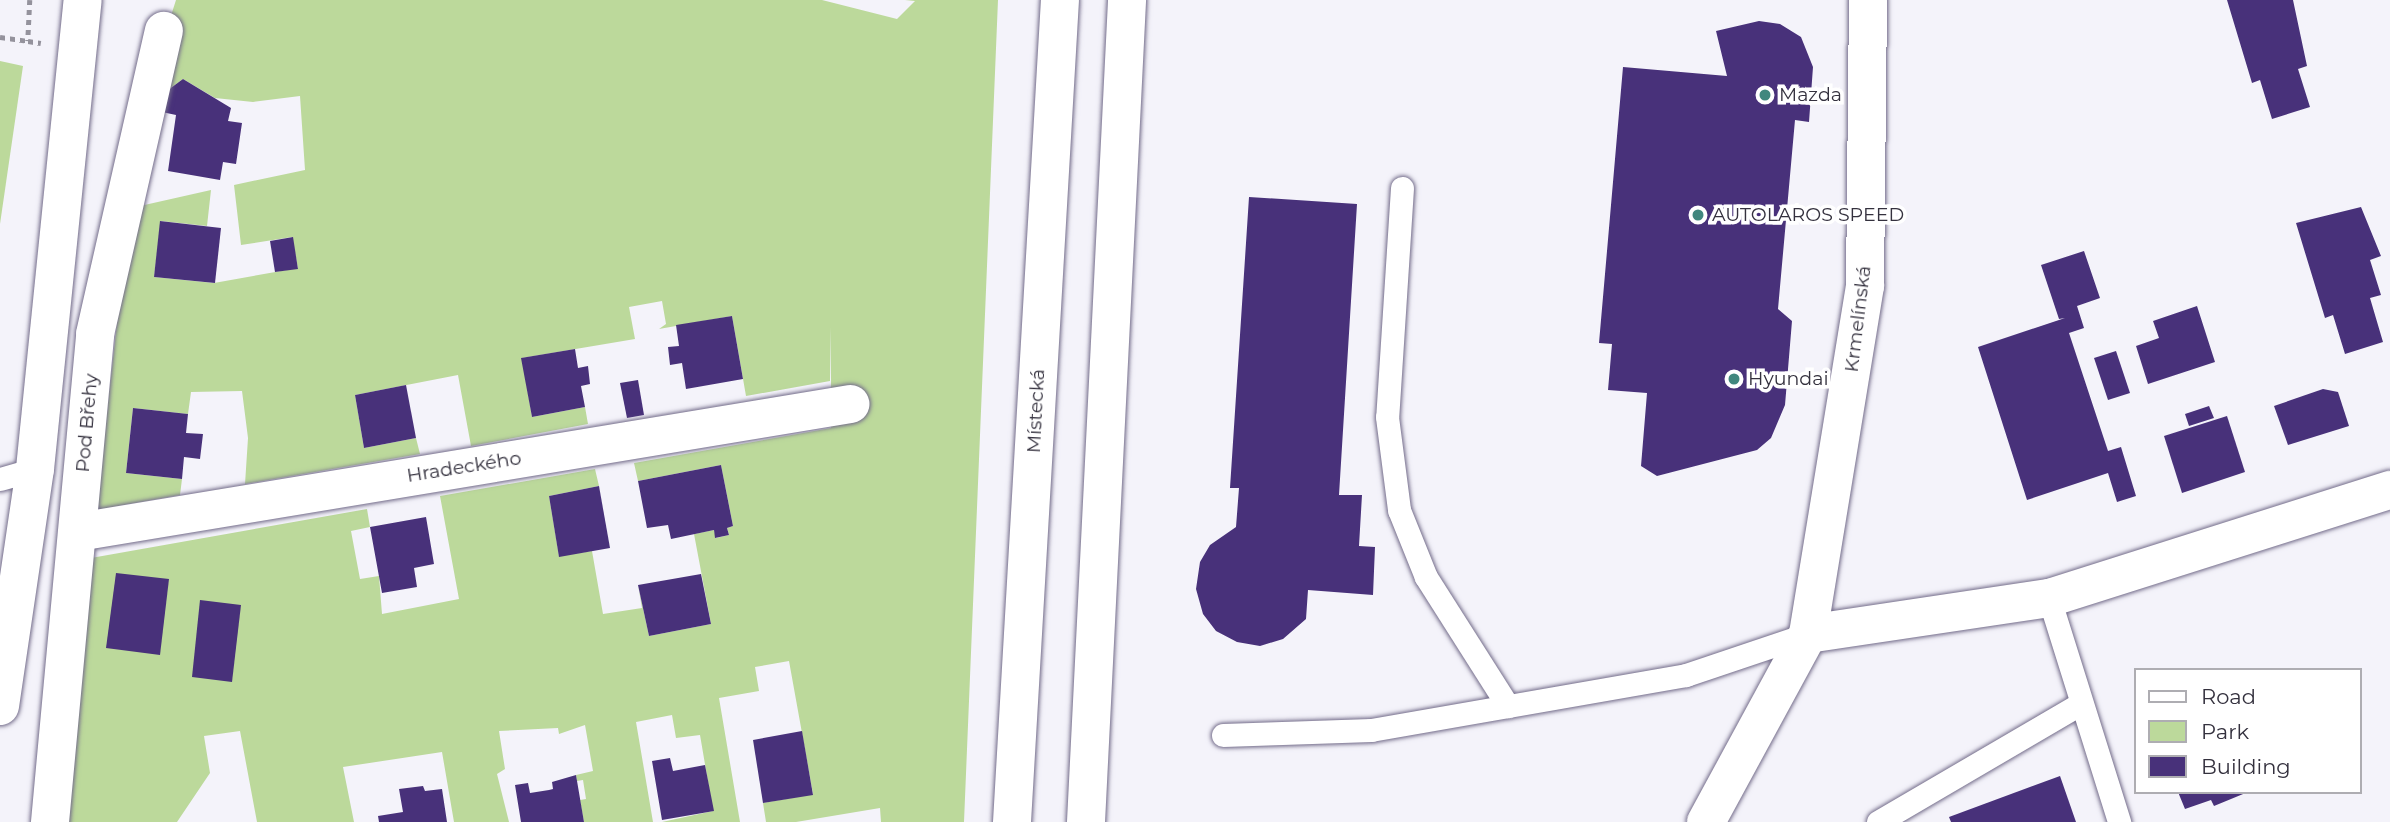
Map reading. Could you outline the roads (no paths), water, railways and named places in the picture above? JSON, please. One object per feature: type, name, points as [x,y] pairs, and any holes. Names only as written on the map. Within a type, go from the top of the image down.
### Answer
[{"type":"main road","points":[[0,706],[18,474],[82,0]]},
{"type":"main road","points":[[1052,0],[1057,60]]},
{"type":"main road","name":"Místecká","points":[[1012,822],[1060,0]]},
{"type":"main road","points":[[1086,822],[1127,0]]},
{"type":"main road","name":"Krmelínská","points":[[1706,822],[1808,634],[1865,286],[1868,0]]},
{"type":"main road","name":"Pod Břehy","points":[[50,822],[95,334],[164,31]]},
{"type":"main road","name":"Hradeckého","points":[[78,532],[850,404]]},
{"type":"main road","points":[[1808,634],[2049,598],[2390,490]]},
{"type":"lane","points":[[1402,188],[1387,417],[1399,509],[1426,577],[1508,706]]},
{"type":"lane","points":[[2049,598],[2119,822]]},
{"type":"lane","points":[[1223,735],[1371,730],[1686,675],[1808,634]]},
{"type":"lane","points":[[1878,822],[2080,704]]},
{"type":"place","name":"Mazda","points":[[1765,95]]},
{"type":"place","name":"AUTOLAROS SPEED","points":[[1698,215]]},
{"type":"place","name":"Hyundai","points":[[1734,379]]}]
